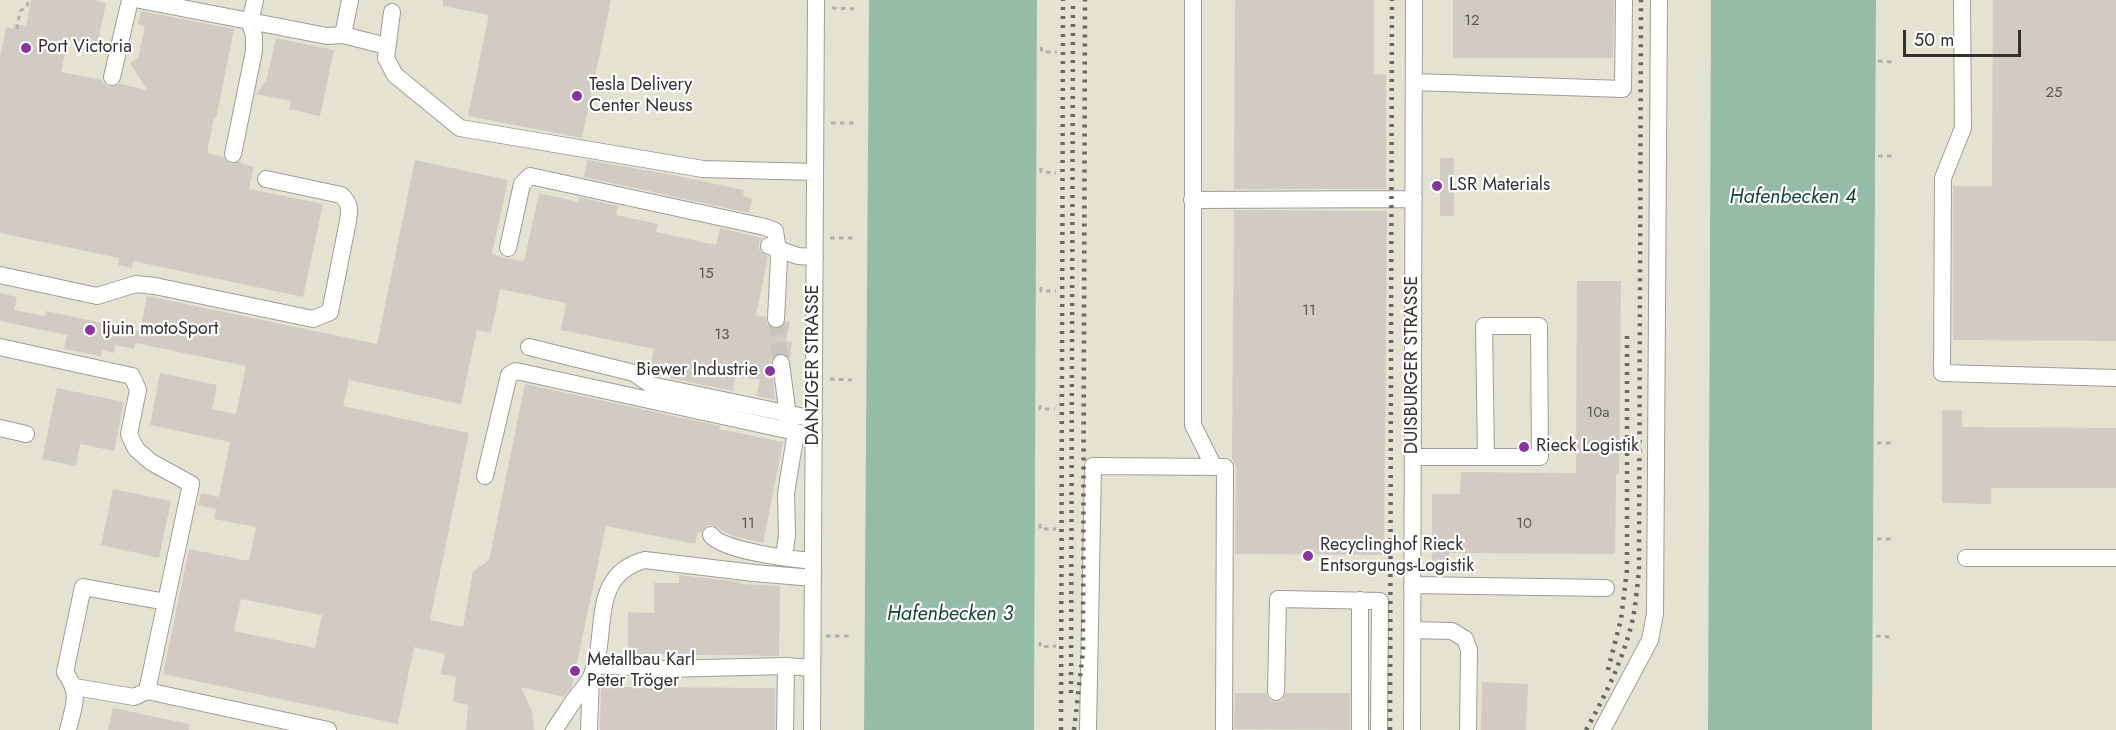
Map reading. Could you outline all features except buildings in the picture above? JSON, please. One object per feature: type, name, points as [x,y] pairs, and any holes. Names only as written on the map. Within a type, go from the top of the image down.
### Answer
[{"type":"street","points":[[112,77],[130,0]]},
{"type":"street","points":[[140,0],[250,23],[327,36],[343,35],[387,46]]},
{"type":"street","points":[[233,154],[254,51],[254,36],[250,23],[255,0]]},
{"type":"street","points":[[343,35],[350,0]]},
{"type":"street","points":[[1193,0],[1193,425],[1211,461],[1210,466]]},
{"type":"street","name":"DUISBURGER STRASSE","points":[[1412,730],[1414,0]]},
{"type":"street","points":[[1414,82],[1623,89],[1624,0]]},
{"type":"street","points":[[1602,730],[1650,640],[1655,614],[1659,0]]},
{"type":"street","points":[[1962,0],[1963,128],[1943,178],[1942,373],[2116,378]]},
{"type":"street","name":"DANZIGER STRASSE","points":[[812,727],[815,171],[823,4]]},
{"type":"street","points":[[392,12],[386,58],[395,75],[460,128],[703,169],[815,171]]},
{"type":"street","points":[[508,248],[522,184],[530,176],[765,227],[775,231],[772,247],[776,319]]},
{"type":"street","points":[[0,275],[97,296],[136,284],[313,318],[330,312],[350,210],[347,201],[341,195],[266,179]]},
{"type":"street","points":[[1192,200],[1414,199]]},
{"type":"street","points":[[772,247],[798,256],[814,257]]},
{"type":"street","points":[[1413,457],[1486,457],[1539,457],[1539,326],[1484,326],[1486,457]]},
{"type":"street","points":[[0,347],[132,376],[138,390],[129,434],[136,449],[151,462],[191,484],[147,691]]},
{"type":"street","points":[[529,347],[633,373],[651,386],[791,426],[814,436]]},
{"type":"street","points":[[781,363],[791,426],[786,493],[787,535],[784,557]]},
{"type":"street","points":[[485,476],[509,375],[512,372],[791,426],[814,419]]},
{"type":"street","points":[[0,428],[26,434]]},
{"type":"street","points":[[1088,730],[1093,466],[1225,467],[1224,730]]},
{"type":"street","points":[[711,535],[728,547],[784,557],[813,569]]},
{"type":"street","points":[[1966,558],[2116,558]]},
{"type":"street","points":[[589,730],[593,671],[605,598],[614,579],[629,564],[645,560],[754,573],[813,569]]},
{"type":"street","points":[[1412,585],[1606,588]]},
{"type":"street","points":[[68,730],[75,699],[75,687],[65,672],[83,587],[166,602]]},
{"type":"street","points":[[1276,692],[1278,598],[1380,601],[1379,730]]},
{"type":"street","points":[[1360,600],[1360,730]]},
{"type":"street","points":[[1412,630],[1452,631],[1466,639],[1468,730]]},
{"type":"street","points":[[593,671],[786,666],[812,668]]},
{"type":"street","points":[[786,666],[785,726],[812,727]]},
{"type":"street","points":[[554,730],[593,671]]},
{"type":"street","points":[[75,687],[134,697],[147,691],[328,730]]},
{"type":"path","points":[[17,29],[20,11],[27,7],[28,0]]},
{"type":"path","points":[[823,4],[854,9]]},
{"type":"path","points":[[1041,48],[1042,52],[1057,52]]},
{"type":"path","points":[[1878,61],[1895,62]]},
{"type":"path","points":[[829,123],[854,123]]},
{"type":"path","points":[[1878,156],[1894,156]]},
{"type":"path","points":[[1041,168],[1041,172],[1056,172]]},
{"type":"path","points":[[829,238],[853,238]]},
{"type":"path","points":[[1041,287],[1041,291],[1056,291]]},
{"type":"path","points":[[828,379],[852,380]]},
{"type":"path","points":[[1040,405],[1040,409],[1055,409]]},
{"type":"path","points":[[1877,443],[1892,443]]},
{"type":"path","points":[[1040,524],[1040,529],[1056,529]]},
{"type":"path","points":[[1877,538],[1892,539]]},
{"type":"path","points":[[824,636],[852,636]]},
{"type":"path","points":[[1876,636],[1891,637]]},
{"type":"path","points":[[1040,642],[1040,647],[1056,646]]},
{"type":"shaded area","points":[[0,0],[869,0],[864,730],[0,730]]},
{"type":"shaded area","points":[[1037,0],[1711,0],[1708,730],[1034,730]]},
{"type":"shaded area","points":[[1876,0],[2116,0],[2116,730],[1872,730]]},
{"type":"water","name":"Hafenbecken 3","points":[[869,0],[1037,0],[1034,730],[864,730]]},
{"type":"water","name":"Hafenbecken 4","points":[[1711,0],[1876,0],[1872,730],[1708,730]]},
{"type":"tunnel","points":[[776,319],[781,363]]},
{"type":"railway","points":[[1061,730],[1063,0]]},
{"type":"railway","points":[[1071,693],[1073,0]]},
{"type":"railway","points":[[1074,730],[1083,651],[1085,0]]},
{"type":"railway","points":[[1390,730],[1392,0]]},
{"type":"railway","points":[[1586,730],[1625,647],[1633,618],[1639,571],[1641,0]]},
{"type":"railway","points":[[1608,670],[1621,619],[1627,570],[1627,336]]},
{"type":"place","name":"Port Victoria","points":[[26,48]]},
{"type":"place","name":"Tesla Delivery Center Neuss","points":[[577,96]]},
{"type":"place","name":"LSR Materials","points":[[1437,186]]},
{"type":"place","name":"Ijuin motoSport","points":[[90,330]]},
{"type":"place","name":"Biewer Industrie","points":[[770,371]]},
{"type":"place","name":"Rieck Logistik","points":[[1524,447]]},
{"type":"place","name":"Recyclinghof Rieck Entsorgungs-Logistik","points":[[1308,556]]},
{"type":"place","name":"Metallbau Karl Peter Tröger","points":[[575,671]]}]
